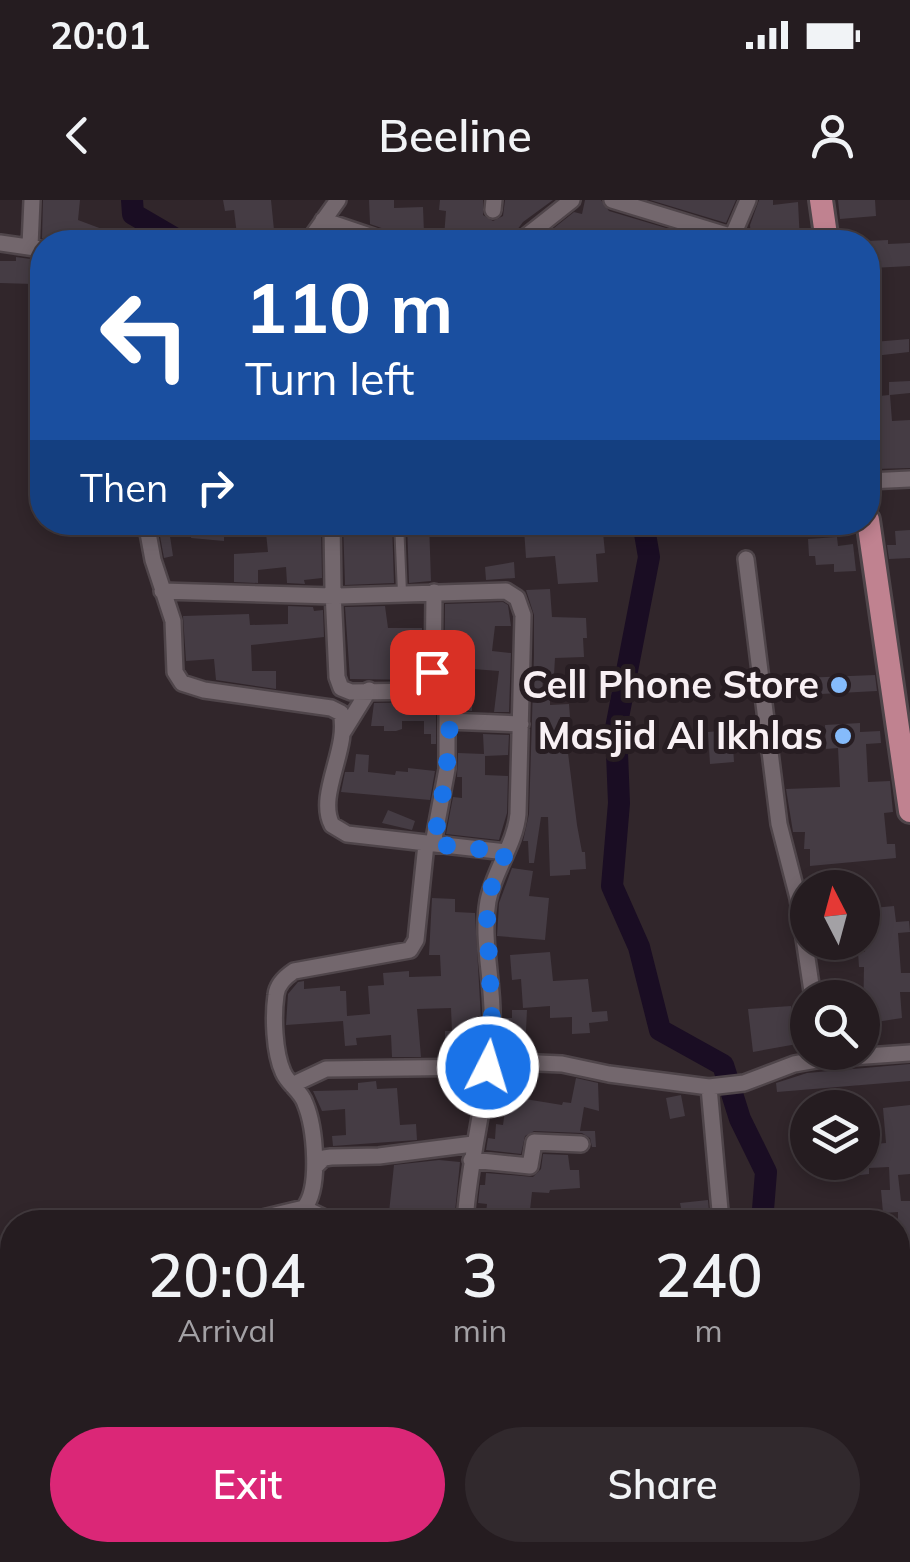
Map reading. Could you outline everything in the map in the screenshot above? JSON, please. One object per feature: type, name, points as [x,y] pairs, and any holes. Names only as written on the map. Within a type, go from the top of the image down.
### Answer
[{"type":"main road","points":[[821,200],[825,230]]},
{"type":"main road","points":[[870,535],[910,810]]},
{"type":"street","points":[[32,200],[35,230]]},
{"type":"street","points":[[316,230],[338,200]]},
{"type":"street","points":[[535,230],[572,200]]},
{"type":"street","points":[[612,200],[701,230]]},
{"type":"street","points":[[735,230],[748,200]]},
{"type":"street","points":[[323,220],[353,230]]},
{"type":"street","points":[[0,243],[30,246]]},
{"type":"street","points":[[880,480],[910,479]]},
{"type":"street","points":[[149,535],[173,621],[174,672],[182,684],[336,710],[342,718],[343,732],[327,809],[332,826],[347,834],[506,852]]},
{"type":"street","points":[[304,1208],[311,1197],[316,1166],[304,1099],[283,1072],[277,1050],[276,992],[284,977],[294,971],[410,950],[416,940],[430,844],[445,788],[448,705],[432,691],[346,691],[338,683],[332,535]]},
{"type":"street","points":[[746,559],[779,824],[798,898],[810,980]]},
{"type":"street","points":[[162,592],[338,596],[501,590],[517,598],[524,624],[516,832],[492,885],[487,916],[492,991],[488,1064],[466,1210]]},
{"type":"street","points":[[432,691],[434,592]]},
{"type":"street","points":[[343,732],[369,690]]},
{"type":"street","points":[[447,721],[522,724]]},
{"type":"street","points":[[880,1054],[910,1053]]},
{"type":"street","points":[[292,1085],[326,1069],[562,1064],[711,1087],[744,1082],[790,1065]]},
{"type":"street","points":[[711,1087],[720,1210]]},
{"type":"street","points":[[316,1166],[332,1157],[472,1152],[530,1166],[534,1142],[581,1144]]},
{"type":"street","points":[[296,1210],[308,1210]]},
{"type":"lane","points":[[400,535],[402,593]]},
{"type":"building","points":[[43,200],[80,200],[78,220],[105,230],[42,230]]},
{"type":"building","points":[[223,200],[271,200],[274,230],[236,230],[234,210],[225,211]]},
{"type":"building","points":[[369,200],[394,200],[394,208],[423,207],[424,230],[387,230],[370,224]]},
{"type":"building","points":[[440,200],[483,200],[483,215],[493,221],[503,216],[505,200],[553,200],[517,230],[445,230],[446,211],[439,210]]},
{"type":"building","points":[[585,200],[601,200],[609,211],[673,230],[552,230],[574,212],[582,214]]},
{"type":"building","points":[[650,200],[736,200],[726,223]]},
{"type":"building","points":[[759,200],[773,200],[773,205],[798,202],[799,230],[750,230]]},
{"type":"building","points":[[838,200],[875,200],[876,216],[840,219]]},
{"type":"building","points":[[880,240],[910,243],[910,266],[880,268]]},
{"type":"building","points":[[16,257],[30,259],[30,284],[0,283],[0,261],[16,261]]},
{"type":"building","points":[[909,339],[909,352],[880,355],[880,341]]},
{"type":"building","points":[[910,381],[910,393],[890,395],[892,421],[910,420],[910,468],[880,469],[880,396],[889,395],[889,382]]},
{"type":"building","points":[[910,530],[910,558],[889,559],[887,545],[896,545],[895,531]]},
{"type":"building","points":[[160,535],[170,535],[173,556],[164,558]]},
{"type":"building","points":[[224,535],[224,541],[191,538]]},
{"type":"building","points":[[266,535],[321,535],[322,578],[304,580],[305,584],[287,583],[286,567],[258,570],[258,583],[234,582],[234,554],[268,552]]},
{"type":"building","points":[[343,535],[392,535],[394,583],[345,585]]},
{"type":"building","points":[[407,535],[429,535],[431,581],[409,583]]},
{"type":"building","points":[[524,535],[603,535],[605,553],[596,554],[598,582],[558,584],[555,556],[526,558]]},
{"type":"building","points":[[837,537],[838,546],[853,544],[856,571],[834,572],[834,564],[816,565],[815,556],[809,556],[808,539]]},
{"type":"building","points":[[514,562],[515,578],[486,580],[485,567]]},
{"type":"building","points":[[550,589],[552,617],[586,618],[587,638],[583,638],[584,657],[555,658],[554,675],[543,675],[542,697],[550,696],[550,705],[569,704],[570,717],[560,717],[562,754],[568,753],[586,869],[550,876],[548,817],[541,817],[534,863],[529,863],[528,841],[523,841],[529,814],[534,655],[534,615],[526,590]]},
{"type":"building","points":[[445,604],[508,605],[511,626],[495,626],[492,651],[511,653],[509,712],[494,712],[499,671],[473,669],[472,711],[458,710],[457,700],[444,686]]},
{"type":"building","points":[[288,606],[323,610],[324,637],[251,645],[252,671],[276,671],[276,689],[216,680],[214,659],[186,661],[183,616],[249,614],[250,625],[288,624]]},
{"type":"building","points":[[385,606],[388,628],[422,628],[422,680],[350,679],[345,607]]},
{"type":"building","name":"Cell Phone Store","points":[[875,675],[877,691],[802,695],[801,678]]},
{"type":"building","points":[[428,702],[436,710],[436,744],[431,744],[431,734],[424,734],[424,721],[402,721],[402,729],[396,731],[371,726],[374,703]]},
{"type":"building","points":[[860,723],[860,732],[880,731],[881,743],[866,744],[868,782],[890,781],[893,812],[884,813],[887,844],[895,844],[896,858],[810,866],[810,849],[804,849],[805,832],[793,832],[786,789],[840,787],[838,748],[826,749],[825,725]]},
{"type":"building","points":[[732,730],[734,762],[710,764],[708,732]]},
{"type":"building","points":[[483,734],[509,735],[508,755],[485,756],[485,775],[508,776],[507,813],[499,840],[446,834],[453,797],[462,798],[462,777],[457,777],[458,753],[484,754]]},
{"type":"building","points":[[356,754],[369,755],[368,772],[395,775],[396,771],[408,772],[408,768],[435,771],[430,800],[341,792],[345,772],[354,772]]},
{"type":"building","points":[[388,810],[415,821],[412,830],[382,823]]},
{"type":"building","points":[[512,868],[533,871],[529,896],[549,898],[545,940],[497,936],[499,903]]},
{"type":"building","points":[[432,898],[455,899],[455,912],[475,913],[481,1019],[478,1056],[445,1056],[445,1031],[452,1031],[451,1008],[417,1009],[421,1057],[392,1057],[391,1035],[356,1038],[357,1045],[345,1046],[343,1021],[286,1025],[288,994],[298,982],[304,981],[304,989],[340,986],[340,991],[346,991],[347,1016],[370,1014],[368,986],[384,985],[383,973],[409,971],[409,977],[441,976],[440,955],[429,955]]},
{"type":"building","points":[[894,906],[896,922],[909,921],[910,932],[898,933],[901,973],[910,973],[910,992],[900,992],[902,1018],[880,1021],[880,980],[864,980],[864,967],[859,967],[859,960],[880,960],[880,907]]},
{"type":"building","points":[[550,952],[553,981],[588,979],[592,1012],[607,1011],[608,1021],[589,1023],[590,1033],[572,1034],[572,1017],[550,1018],[550,1006],[523,1008],[521,979],[512,980],[510,955]]},
{"type":"building","points":[[790,1006],[790,1045],[753,1052],[748,1009]]},
{"type":"building","points":[[512,1010],[527,1010],[525,1051],[501,1050],[503,1018],[512,1018]]},
{"type":"building","points":[[910,1064],[910,1081],[777,1092],[776,1083],[807,1073],[880,1070],[880,1067]]},
{"type":"building","points":[[576,1078],[598,1083],[599,1111],[584,1107],[580,1131],[595,1131],[596,1147],[582,1133],[534,1131],[525,1136],[521,1154],[486,1150],[488,1138],[495,1139],[496,1124],[503,1125],[507,1096],[571,1103]]},
{"type":"building","points":[[376,1081],[377,1089],[397,1088],[400,1125],[416,1124],[417,1140],[333,1146],[332,1136],[346,1135],[345,1109],[322,1111],[313,1091],[358,1090],[358,1083]]},
{"type":"building","points":[[681,1095],[685,1116],[670,1119],[666,1098]]},
{"type":"building","points":[[910,1105],[910,1174],[898,1175],[901,1201],[910,1201],[910,1210],[883,1210],[881,1190],[890,1190],[889,1167],[880,1167],[880,1144],[886,1143],[883,1108]]},
{"type":"building","points":[[543,1154],[568,1155],[570,1170],[579,1170],[580,1188],[532,1192],[530,1210],[486,1210],[487,1204],[478,1203],[486,1173],[533,1177],[541,1169]]},
{"type":"building","points":[[460,1162],[455,1210],[389,1210],[394,1165]]},
{"type":"building","points":[[708,1200],[709,1210],[672,1210],[681,1208],[680,1203]]},
{"type":"waterway","points":[[132,200],[133,214],[160,230]]},
{"type":"waterway","points":[[645,535],[649,557],[616,728],[619,803],[612,886],[639,947],[660,1030],[723,1065],[740,1119],[766,1172],[763,1210]]},
{"type":"place","name":"Cell Phone Store","points":[[839,685]]},
{"type":"place","name":"Masjid Al Ikhlas","points":[[843,736]]},
{"type":"route","points":[[432,672],[432,691],[448,705],[447,770],[433,844],[506,852],[488,901],[492,1021],[488,1067]]}]
